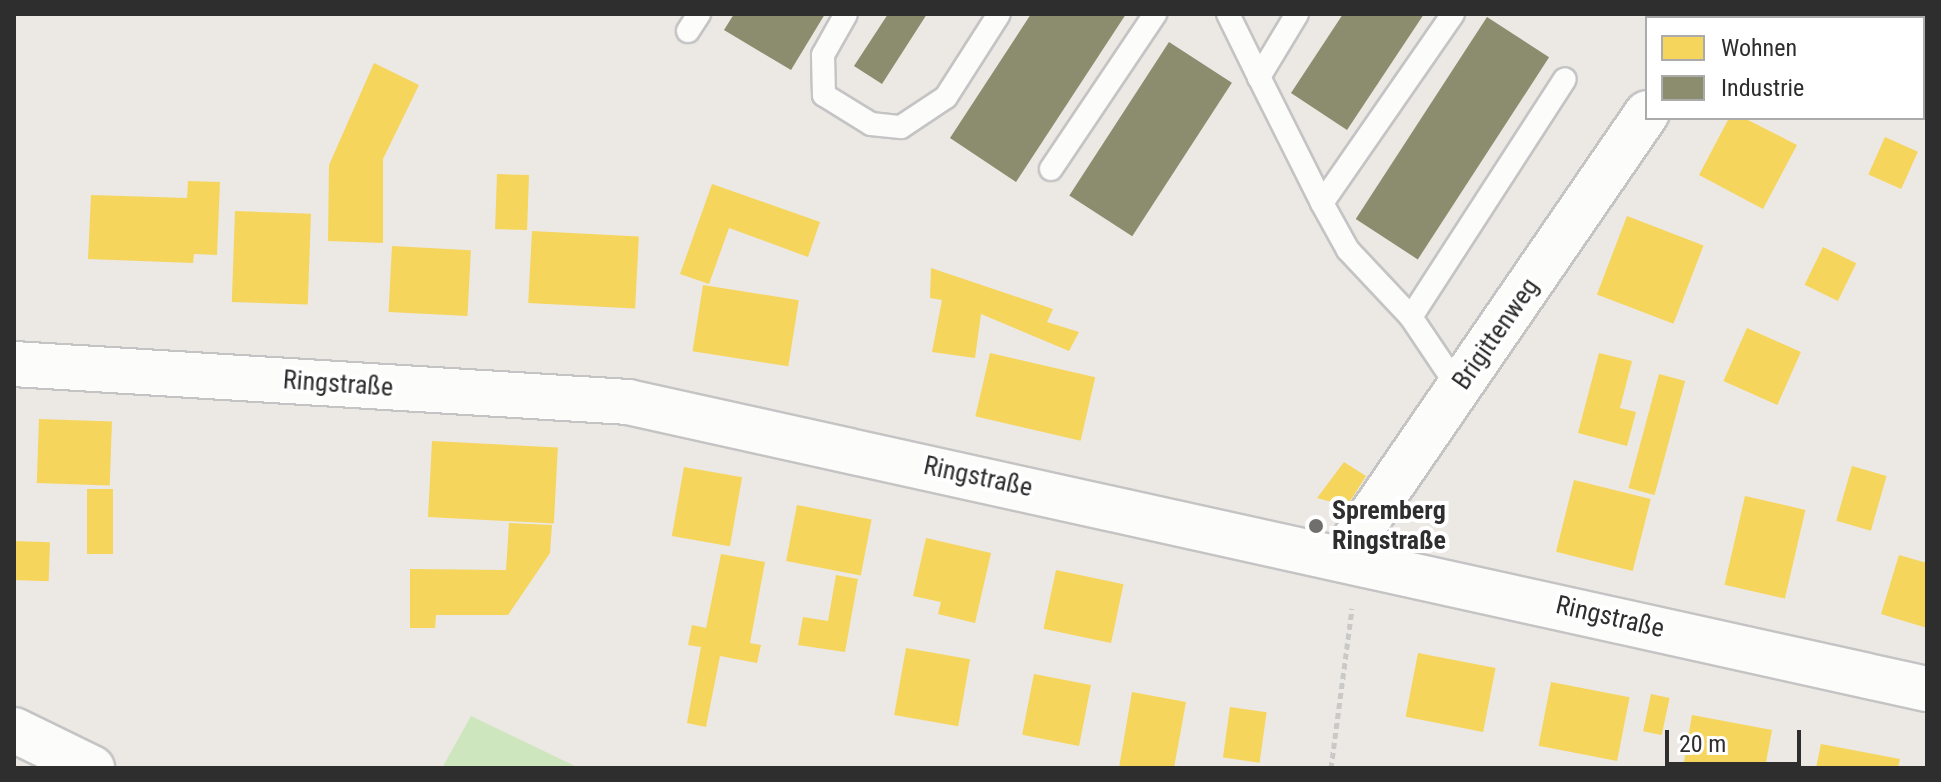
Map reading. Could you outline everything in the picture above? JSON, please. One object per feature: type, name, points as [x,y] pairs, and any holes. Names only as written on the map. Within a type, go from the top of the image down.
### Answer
[{"type":"street","name":"Brigittenweg","points":[[1355,558],[1356,537],[1645,116]]},
{"type":"street","name":"Ringstraße","points":[[14,364],[628,402],[1355,558],[1927,689]]},
{"type":"street","points":[[14,730],[92,768]]},
{"type":"lane","points":[[846,14],[823,55],[824,95],[871,124],[901,127],[946,97],[999,14]]},
{"type":"lane","points":[[1051,169],[1155,14]]},
{"type":"lane","points":[[1228,14],[1348,250],[1411,317],[1458,387]]},
{"type":"lane","points":[[1259,77],[1297,14]]},
{"type":"lane","points":[[1322,203],[1453,14]]},
{"type":"lane","points":[[1411,317],[1565,79]]},
{"type":"path","points":[[1331,768],[1355,558]]},
{"type":"green space","points":[[471,716],[579,768],[442,768]]},
{"type":"building: Wohnen","points":[[1779,14],[1864,14],[1820,16],[1778,16]]},
{"type":"building: Wohnen","points":[[374,63],[419,85],[383,159],[383,243],[328,241],[329,165]]},
{"type":"building: Wohnen","points":[[1728,120],[1748,120],[1797,145],[1763,209],[1699,175]]},
{"type":"building: Wohnen","points":[[1885,137],[1918,152],[1901,189],[1868,174]]},
{"type":"building: Wohnen","points":[[497,174],[529,175],[527,230],[495,229]]},
{"type":"building: Wohnen","points":[[188,181],[220,182],[217,255],[194,254],[193,263],[88,259],[91,195],[187,198]]},
{"type":"building: Wohnen","points":[[712,184],[820,222],[808,257],[729,228],[709,284],[680,274]]},
{"type":"building: Wohnen","points":[[235,211],[311,214],[308,305],[232,302]]},
{"type":"building: Wohnen","points":[[1627,216],[1704,245],[1673,324],[1597,294]]},
{"type":"building: Wohnen","points":[[532,231],[639,237],[635,309],[528,303]]},
{"type":"building: Wohnen","points":[[392,246],[471,250],[467,316],[389,312]]},
{"type":"building: Wohnen","points":[[1823,247],[1856,263],[1838,301],[1805,285]]},
{"type":"building: Wohnen","points":[[931,268],[1053,309],[1047,322],[1079,332],[1069,351],[981,314],[975,358],[932,352],[942,300],[930,298]]},
{"type":"building: Wohnen","points":[[703,285],[799,300],[788,366],[693,351]]},
{"type":"building: Wohnen","points":[[1747,328],[1801,352],[1777,405],[1723,381]]},
{"type":"building: Wohnen","points":[[990,353],[1095,377],[1081,441],[975,416]]},
{"type":"building: Wohnen","points":[[1599,353],[1632,361],[1620,408],[1636,412],[1627,446],[1578,433]]},
{"type":"building: Wohnen","points":[[1659,374],[1685,381],[1655,495],[1628,488]]},
{"type":"building: Wohnen","points":[[39,419],[112,422],[110,486],[37,483]]},
{"type":"building: Wohnen","points":[[432,441],[558,448],[554,523],[428,517]]},
{"type":"building: Wohnen","points":[[1344,462],[1366,476],[1347,506],[1317,498]]},
{"type":"building: Wohnen","points":[[1852,466],[1887,476],[1871,531],[1836,521]]},
{"type":"building: Wohnen","points":[[684,467],[742,477],[730,546],[672,536]]},
{"type":"building: Wohnen","points":[[1574,480],[1651,499],[1633,571],[1556,552]]},
{"type":"building: Wohnen","points":[[87,489],[113,489],[113,554],[87,554]]},
{"type":"building: Wohnen","points":[[1745,496],[1805,510],[1785,599],[1725,585]]},
{"type":"building: Wohnen","points":[[797,505],[872,520],[861,575],[786,561]]},
{"type":"building: Wohnen","points":[[509,523],[552,525],[550,553],[508,615],[436,615],[435,628],[410,628],[410,569],[506,570]]},
{"type":"building: Wohnen","points":[[926,538],[991,553],[975,623],[938,614],[941,602],[913,596]]},
{"type":"building: Wohnen","points":[[14,541],[50,542],[49,581],[14,580]]},
{"type":"building: Wohnen","points":[[721,554],[765,562],[750,643],[761,645],[757,663],[720,656],[706,727],[687,723],[701,647],[688,645],[692,625],[706,628]]},
{"type":"building: Wohnen","points":[[1899,555],[1927,563],[1927,628],[1881,614]]},
{"type":"building: Wohnen","points":[[1056,570],[1123,584],[1111,643],[1044,629]]},
{"type":"building: Wohnen","points":[[836,575],[858,579],[845,652],[798,645],[803,617],[828,621]]},
{"type":"building: Wohnen","points":[[906,648],[970,659],[958,726],[894,715]]},
{"type":"building: Wohnen","points":[[1418,653],[1496,668],[1483,732],[1406,717]]},
{"type":"building: Wohnen","points":[[1034,674],[1091,685],[1079,746],[1022,735]]},
{"type":"building: Wohnen","points":[[1551,682],[1630,697],[1617,761],[1539,746]]},
{"type":"building: Wohnen","points":[[1132,692],[1186,702],[1174,768],[1119,768]]},
{"type":"building: Wohnen","points":[[1651,694],[1670,698],[1662,735],[1643,731]]},
{"type":"building: Wohnen","points":[[1230,707],[1267,712],[1260,763],[1223,758]]},
{"type":"building: Wohnen","points":[[1692,715],[1772,730],[1765,768],[1683,768]]},
{"type":"building: Wohnen","points":[[1821,744],[1900,759],[1898,768],[1816,768]]},
{"type":"building: Industrie","points":[[734,14],[825,14],[791,70],[724,30]]},
{"type":"building: Industrie","points":[[888,14],[927,14],[882,84],[854,66]]},
{"type":"building: Industrie","points":[[1031,14],[1126,14],[1016,182],[950,138]]},
{"type":"building: Industrie","points":[[1343,14],[1424,14],[1347,130],[1291,93]]},
{"type":"building: Industrie","points":[[1487,17],[1549,57],[1418,259],[1356,219]]},
{"type":"building: Industrie","points":[[1169,42],[1232,83],[1132,236],[1069,195]]},
{"type":"place","name":"Spremberg Ringstraße","points":[[1316,526]]}]
